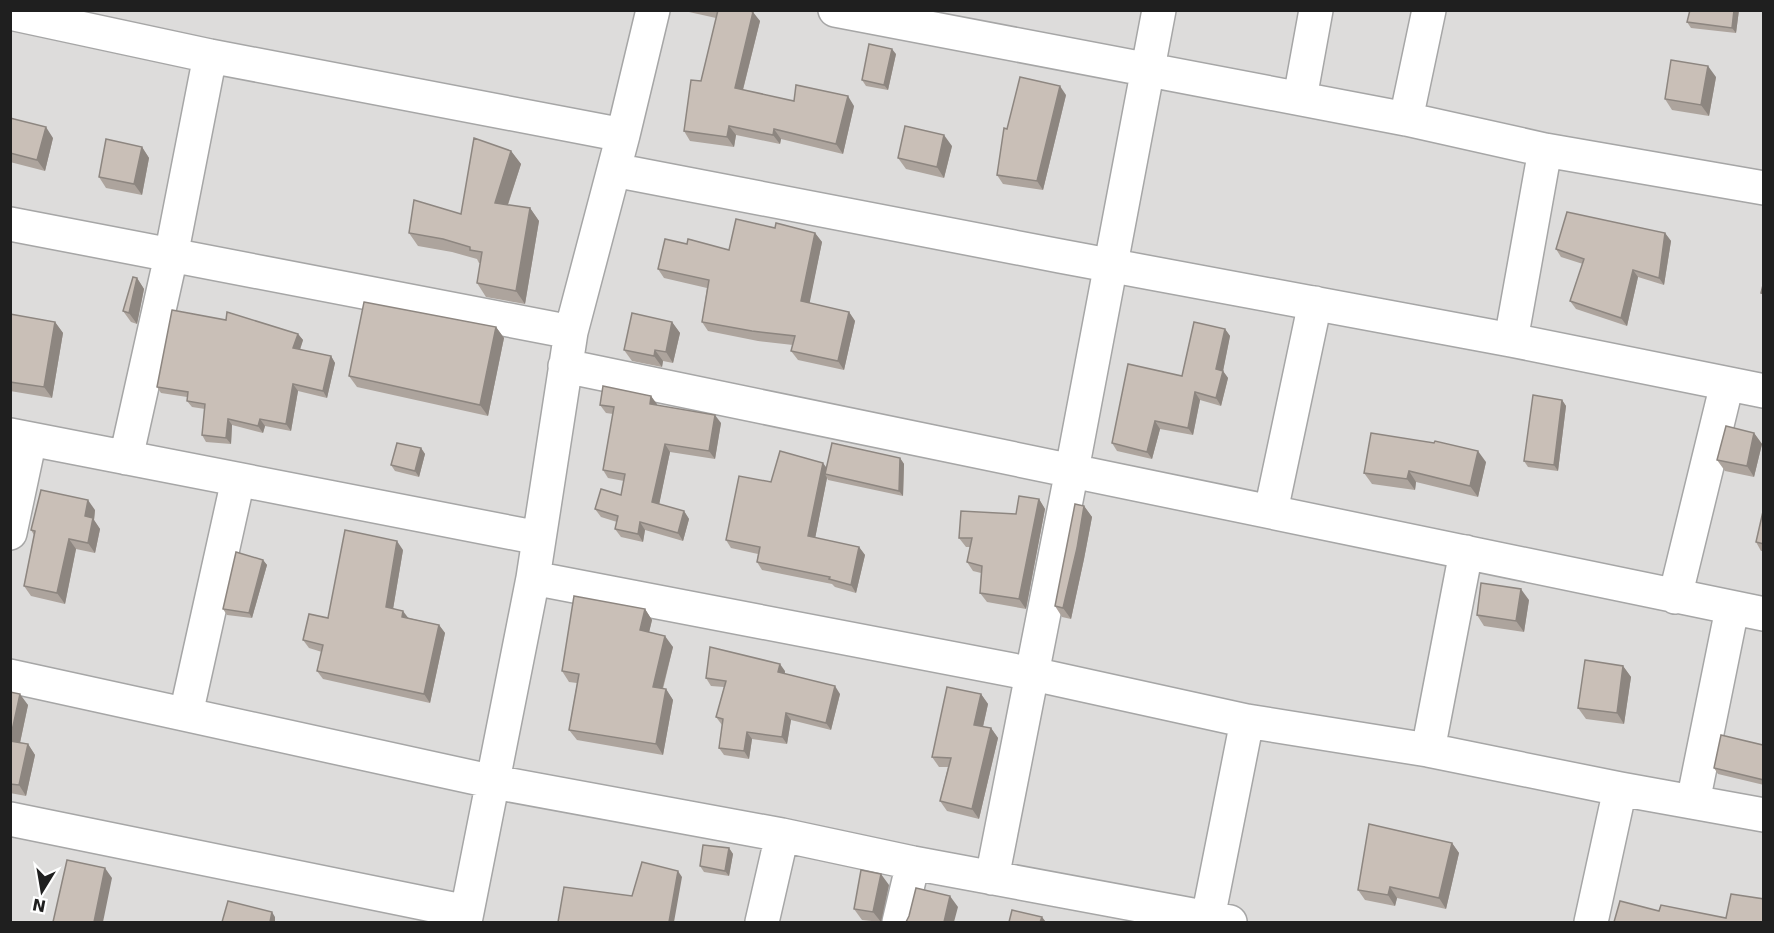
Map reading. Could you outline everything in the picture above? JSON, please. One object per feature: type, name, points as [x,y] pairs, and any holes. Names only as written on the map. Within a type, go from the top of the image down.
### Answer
[{"type":"street","points":[[10,819],[466,917],[533,578],[571,332],[653,10]]},
{"type":"street","points":[[992,878],[1160,10]]},
{"type":"street","points":[[1300,98],[1316,10]]},
{"type":"street","points":[[1406,119],[1429,10]]},
{"type":"street","points":[[838,11],[1300,98],[1545,150],[1764,188]]},
{"type":"street","points":[[10,13],[65,18],[210,56],[623,135]]},
{"type":"street","points":[[126,458],[171,256],[210,56]]},
{"type":"street","points":[[1511,340],[1545,150]]},
{"type":"street","points":[[614,170],[1511,340],[1764,391]]},
{"type":"street","points":[[10,224],[571,332]]},
{"type":"street","points":[[1271,511],[1315,303]]},
{"type":"street","points":[[565,366],[1764,614]]},
{"type":"street","points":[[1675,597],[1727,384]]},
{"type":"street","points":[[10,533],[20,437],[540,538]]},
{"type":"street","points":[[186,714],[238,480]]},
{"type":"street","points":[[1428,750],[1466,552]]},
{"type":"street","points":[[533,578],[1033,674],[1246,721],[1428,750],[1620,789],[1764,815]]},
{"type":"street","points":[[1693,802],[1732,609]]},
{"type":"street","points":[[10,676],[494,782],[782,835],[992,878],[1098,910],[1219,920],[1246,721]]},
{"type":"street","points":[[1592,922],[1620,789]]},
{"type":"street","points":[[762,922],[782,835]]},
{"type":"street","points":[[899,922],[912,863]]},
{"type":"shaded area","points":[[10,11],[1763,11],[1763,922],[11,922]]},
{"type":"building","points":[[718,10],[753,12],[735,88],[794,101],[796,85],[848,96],[836,144],[774,129],[773,135],[729,126],[727,137],[684,131],[691,80],[701,81]]},
{"type":"building","points":[[1690,10],[1734,10],[1732,28],[1687,22]]},
{"type":"building","points":[[869,44],[892,49],[884,85],[862,80]]},
{"type":"building","points":[[1671,60],[1708,66],[1701,105],[1665,99]]},
{"type":"building","points":[[1020,77],[1060,86],[1037,181],[997,175],[1004,128],[1007,129]]},
{"type":"building","points":[[10,118],[46,127],[37,160],[10,153]]},
{"type":"building","points":[[905,126],[944,135],[937,167],[898,158]]},
{"type":"building","points":[[474,138],[511,151],[495,203],[530,208],[516,291],[477,283],[482,252],[470,250],[470,247],[443,239],[409,233],[414,200],[461,214]]},
{"type":"building","points":[[106,139],[142,147],[134,184],[99,177]]},
{"type":"building","points":[[1567,212],[1665,233],[1659,278],[1633,270],[1621,318],[1570,301],[1584,259],[1556,249]]},
{"type":"building","points":[[736,219],[775,228],[776,223],[815,233],[801,301],[849,312],[838,361],[791,351],[795,336],[702,322],[709,280],[658,269],[665,239],[687,244],[688,239],[729,250]]},
{"type":"building","points":[[133,277],[137,278],[129,313],[123,311]]},
{"type":"building","points":[[364,302],[496,327],[480,405],[349,376]]},
{"type":"building","points":[[172,310],[226,320],[227,312],[298,334],[293,348],[331,356],[323,391],[293,384],[286,424],[260,419],[258,426],[228,419],[226,438],[202,435],[205,404],[187,401],[188,392],[157,387]]},
{"type":"building","points":[[632,313],[672,322],[666,352],[655,350],[654,356],[624,350]]},
{"type":"building","points":[[10,314],[55,322],[44,387],[10,382]]},
{"type":"building","points":[[1194,322],[1225,329],[1216,369],[1223,371],[1216,398],[1195,392],[1188,428],[1155,421],[1147,452],[1112,443],[1128,364],[1182,376]]},
{"type":"building","points":[[603,386],[651,396],[650,404],[715,415],[709,451],[665,444],[652,502],[684,511],[678,533],[640,522],[638,534],[615,529],[618,516],[595,509],[601,489],[621,495],[625,474],[603,470],[614,407],[600,405]]},
{"type":"building","points":[[1533,395],[1562,400],[1554,465],[1524,461]]},
{"type":"building","points":[[1726,426],[1754,433],[1747,466],[1717,460]]},
{"type":"building","points":[[1371,433],[1434,443],[1435,441],[1478,451],[1470,486],[1409,471],[1407,479],[1364,473]]},
{"type":"building","points":[[397,443],[421,448],[415,471],[391,465]]},
{"type":"building","points":[[832,443],[900,458],[899,491],[825,474]]},
{"type":"building","points":[[780,451],[823,463],[808,536],[859,547],[851,585],[829,579],[830,577],[757,562],[760,547],[726,540],[739,476],[771,482]]},
{"type":"building","points":[[41,490],[88,500],[85,516],[93,518],[88,543],[69,539],[57,593],[24,586],[35,531],[31,530]]},
{"type":"building","points":[[1019,496],[1039,499],[1019,599],[980,593],[982,566],[967,562],[972,538],[959,538],[961,511],[1016,514]]},
{"type":"building","points":[[1075,504],[1084,506],[1063,608],[1055,606]]},
{"type":"building","points":[[1764,507],[1764,544],[1756,542]]},
{"type":"building","points":[[345,530],[397,541],[386,607],[403,611],[402,617],[439,625],[424,694],[317,671],[323,645],[303,640],[309,614],[328,618]]},
{"type":"building","points":[[236,552],[263,560],[249,613],[223,609]]},
{"type":"building","points":[[1481,583],[1521,589],[1516,621],[1477,615]]},
{"type":"building","points":[[574,596],[645,609],[640,630],[665,636],[653,687],[666,689],[656,744],[569,730],[579,674],[562,671]]},
{"type":"building","points":[[710,647],[780,664],[778,672],[835,686],[826,723],[786,713],[782,737],[747,732],[744,751],[719,748],[723,719],[716,717],[726,681],[706,678]]},
{"type":"building","points":[[1585,660],[1623,666],[1617,713],[1578,708]]},
{"type":"building","points":[[947,687],[981,694],[974,725],[991,728],[972,809],[940,801],[951,758],[932,757]]},
{"type":"building","points":[[10,692],[20,694],[10,740]]},
{"type":"building","points":[[1721,735],[1763,745],[1764,741],[1764,780],[1714,768]]},
{"type":"building","points":[[10,741],[28,744],[19,785],[10,784]]},
{"type":"building","points":[[1369,824],[1452,843],[1439,898],[1390,887],[1388,895],[1358,890]]},
{"type":"building","points":[[703,845],[729,848],[725,871],[700,866]]},
{"type":"building","points":[[67,860],[105,868],[94,922],[53,922]]},
{"type":"building","points":[[642,862],[678,871],[669,922],[558,922],[564,887],[632,896]]},
{"type":"building","points":[[861,870],[881,874],[873,912],[854,909]]},
{"type":"building","points":[[916,888],[950,896],[944,922],[906,922]]},
{"type":"building","points":[[1731,894],[1764,899],[1764,922],[1614,922],[1620,901],[1659,911],[1661,905],[1726,918]]},
{"type":"building","points":[[228,901],[272,912],[270,922],[222,922]]},
{"type":"building","points":[[1012,910],[1042,917],[1040,922],[1009,922]]}]
